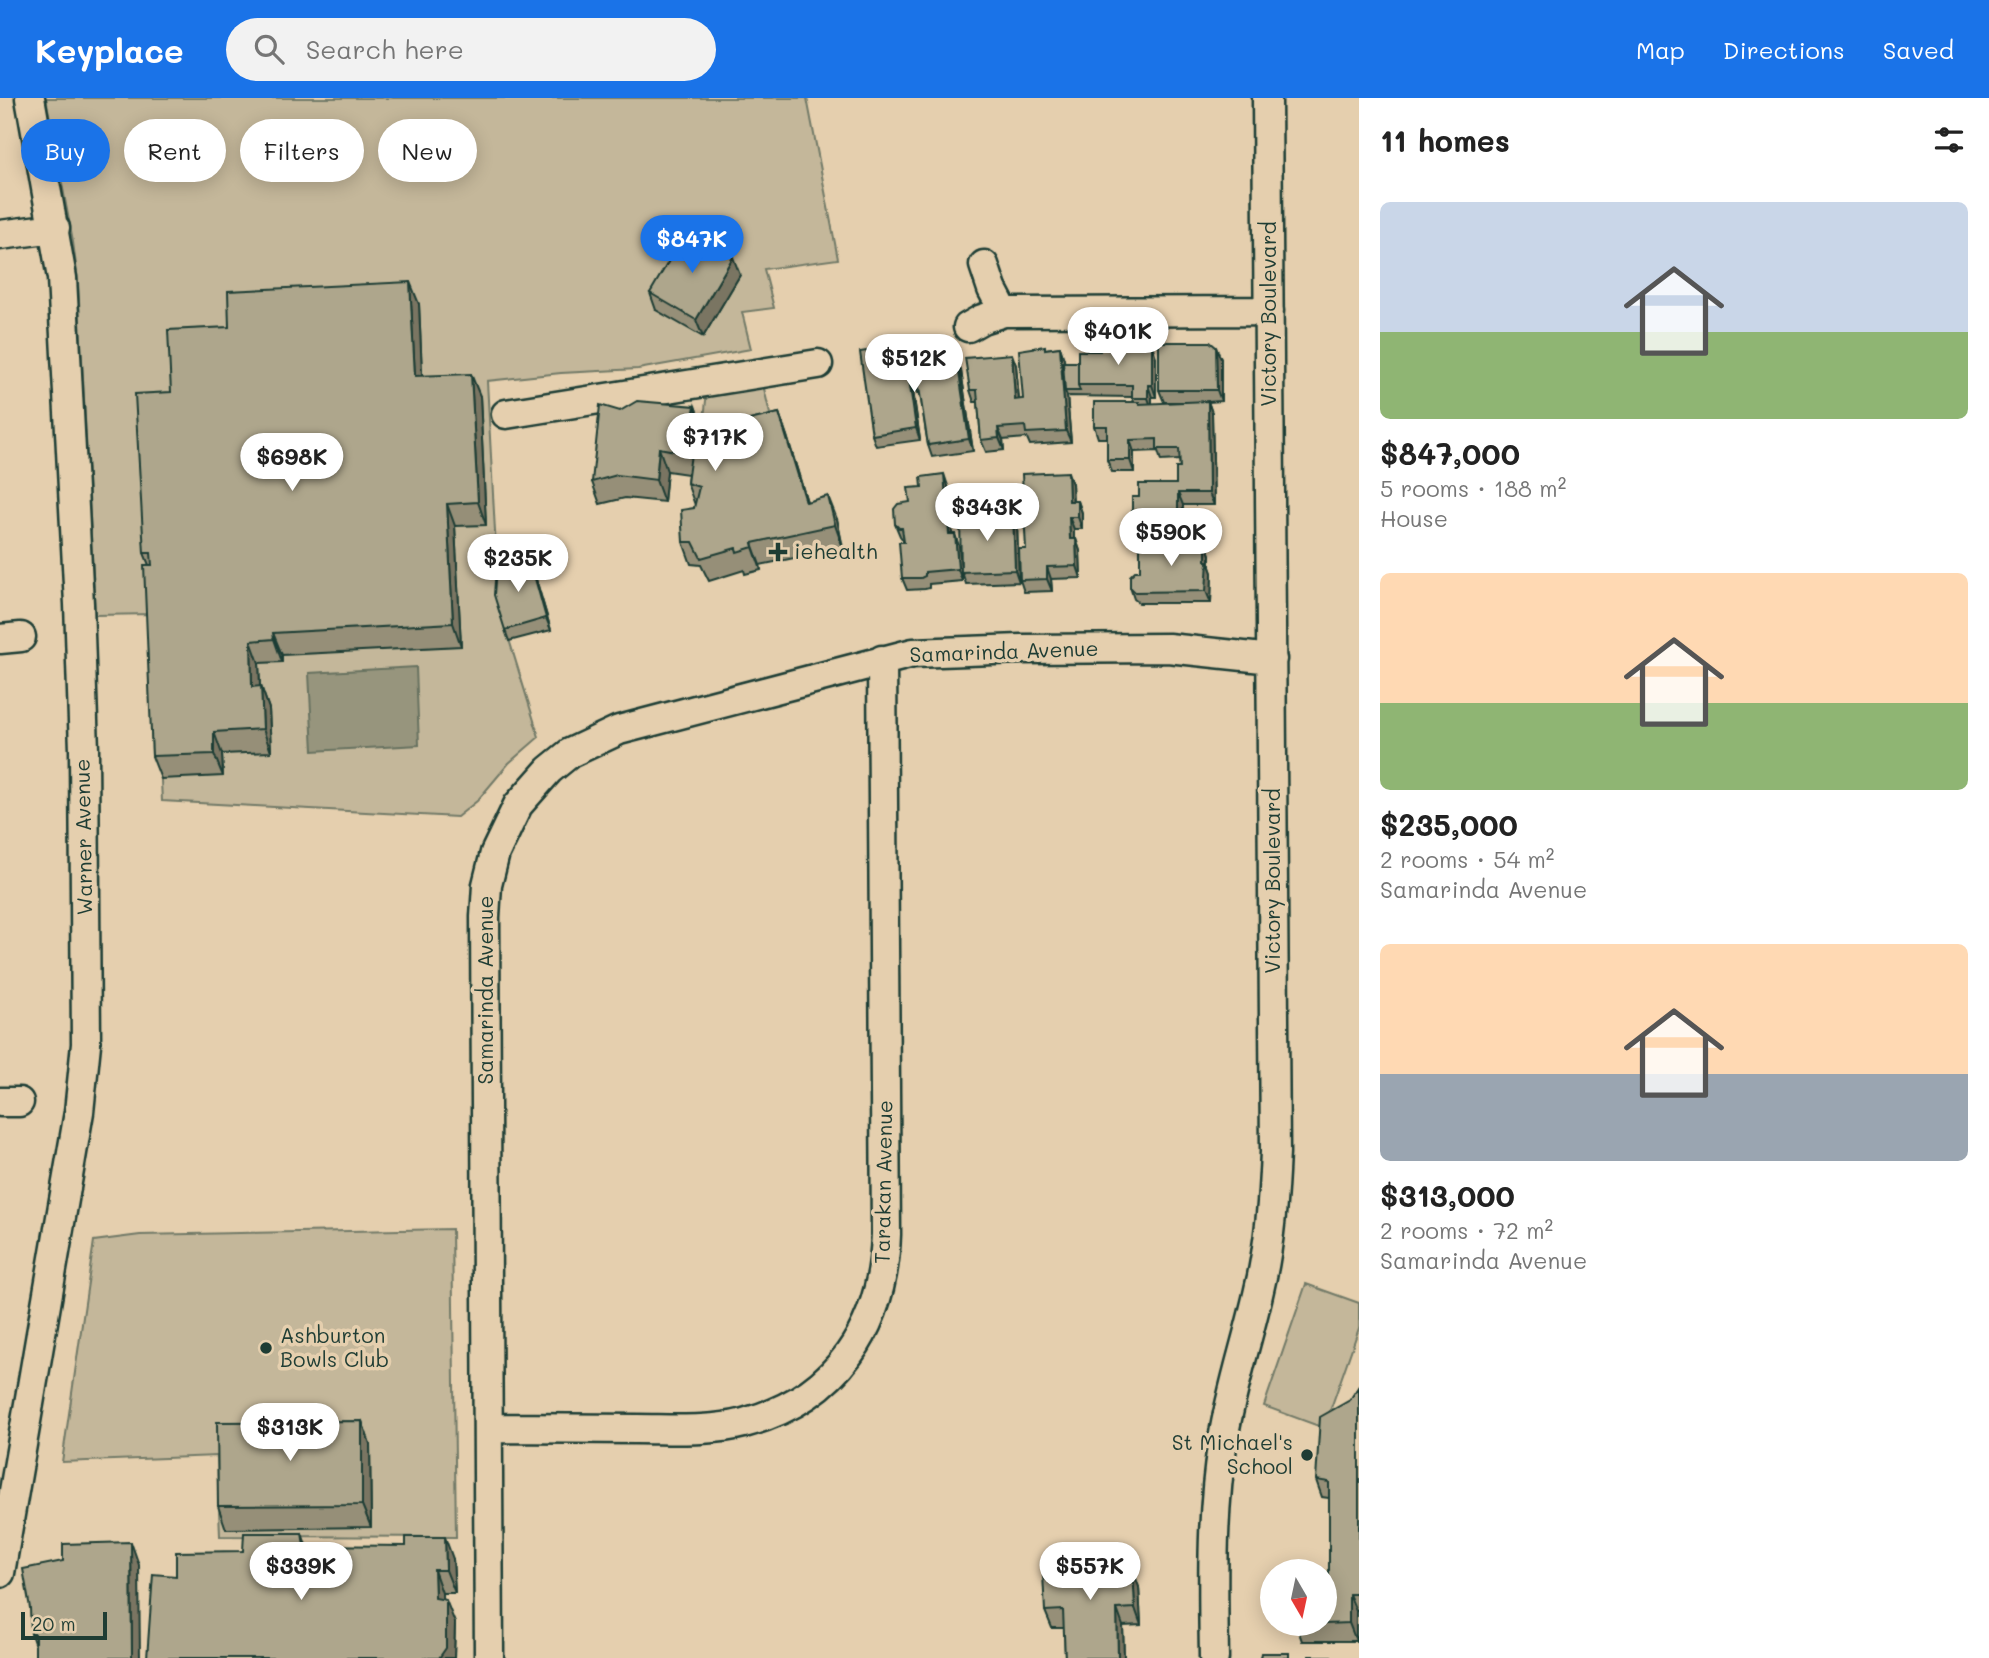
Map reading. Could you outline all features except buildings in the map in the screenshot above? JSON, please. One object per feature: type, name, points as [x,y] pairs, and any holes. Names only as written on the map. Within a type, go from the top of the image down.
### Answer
[{"type":"street","name":"Warner Avenue","points":[[0,1573],[6,1499],[79,1112],[86,1044],[84,750],[65,318],[55,229],[30,98]]},
{"type":"street","name":"Victory Boulevard","points":[[1214,1658],[1213,1543],[1218,1479],[1233,1388],[1260,1287],[1271,1222],[1273,1191],[1275,1121],[1268,98]]},
{"type":"street","points":[[0,235],[55,229]]},
{"type":"street","points":[[984,265],[1004,312]]},
{"type":"street","points":[[968,327],[1004,312],[1269,312]]},
{"type":"street","points":[[506,414],[818,364]]},
{"type":"street","name":"Samarinda Avenue","points":[[489,1658],[485,917],[487,885],[495,853],[518,805],[549,770],[570,753],[619,730],[882,660],[930,651],[1272,646]]},
{"type":"street","name":"Tarakan Avenue","points":[[488,1428],[689,1429],[742,1423],[786,1407],[828,1377],[859,1339],[873,1312],[881,1286],[886,1234],[882,660]]},
{"type":"shaded area","points":[[46,98],[807,98],[838,259],[764,269],[774,308],[742,312],[751,349],[638,369],[561,373],[487,381],[499,607],[539,737],[509,763],[477,801],[457,817],[162,801],[153,614],[95,615],[78,281],[62,182],[110,182],[110,119],[50,119]]},
{"type":"shaded area","points":[[762,380],[774,431],[703,429],[707,391]]},
{"type":"shaded area","points":[[416,667],[419,745],[313,751],[309,673]]},
{"type":"shaded area","name":"Ashburton Bowls Club","points":[[452,1229],[456,1537],[220,1536],[217,1456],[62,1462],[94,1241],[140,1235]]},
{"type":"shaded area","points":[[1306,1284],[1359,1303],[1359,1328],[1324,1428],[1264,1406]]},
{"type":"place","name":"iehealth","points":[[778,552]]},
{"type":"place","name":"Ashburton Bowls Club","points":[[266,1348]]},
{"type":"place","name":"St Michael's School","points":[[1307,1455]]}]
